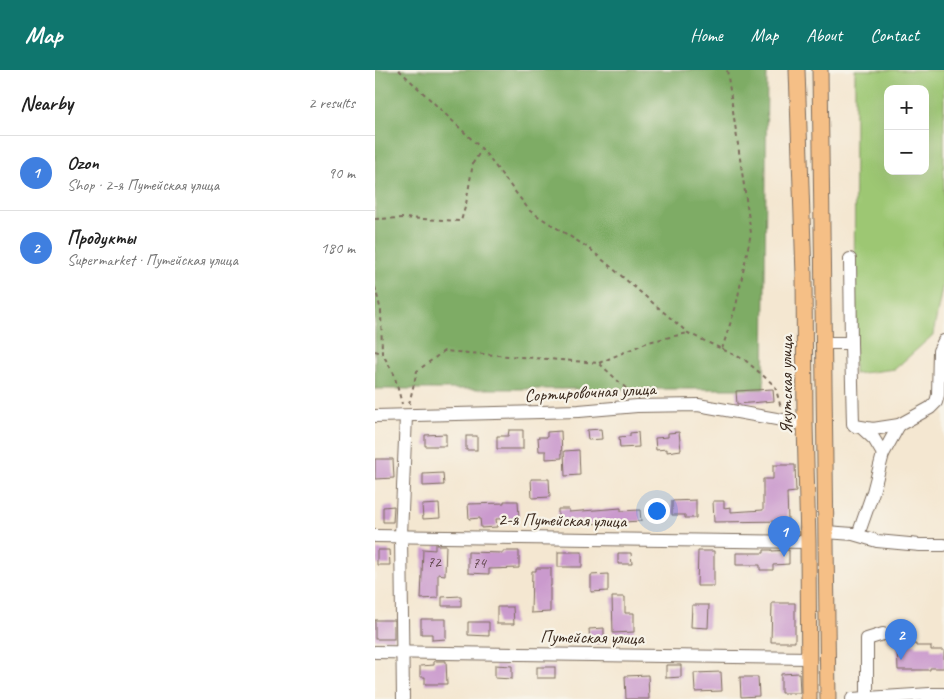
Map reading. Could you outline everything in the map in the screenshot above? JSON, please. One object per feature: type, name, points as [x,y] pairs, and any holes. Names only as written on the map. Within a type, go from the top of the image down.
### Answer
[{"type":"main road","name":"Якутская улица","points":[[797,70],[804,275],[799,423],[808,542],[809,699]]},
{"type":"main road","points":[[820,70],[828,699]]},
{"type":"street","points":[[850,259],[852,419],[855,426],[873,430],[899,425],[930,408],[936,402],[939,351],[944,341]]},
{"type":"street","points":[[823,343],[851,343]]},
{"type":"street","name":"Сортировочная улица","points":[[375,416],[579,411],[637,406],[699,405],[799,423]]},
{"type":"street","points":[[403,699],[401,536],[406,416]]},
{"type":"street","points":[[858,535],[873,492],[883,454],[899,425]]},
{"type":"street","points":[[863,428],[874,439],[883,454]]},
{"type":"street","points":[[826,532],[858,535],[877,541],[944,545]]},
{"type":"street","name":"2-я Путейская улица","points":[[375,536],[808,542]]},
{"type":"street","points":[[867,698],[867,639],[883,634]]},
{"type":"street","name":"Путейская улица","points":[[375,652],[809,658]]},
{"type":"street","points":[[852,699],[944,694]]},
{"type":"path","points":[[399,70],[482,150],[531,211],[590,249],[689,333],[745,360],[775,386],[783,414],[799,423]]},
{"type":"path","points":[[722,349],[736,306],[751,233],[727,70]]},
{"type":"path","points":[[375,219],[403,218],[461,221],[473,164],[482,150]]},
{"type":"path","points":[[375,287],[381,311],[382,353],[394,374],[406,416]]},
{"type":"path","points":[[406,416],[417,370],[445,351],[599,363],[648,342],[689,333]]},
{"type":"path","points":[[375,351],[382,353]]},
{"type":"path","points":[[599,363],[637,398],[637,406]]},
{"type":"green space","points":[[375,70],[767,70],[764,389],[375,389]]},
{"type":"green space","points":[[855,70],[944,70],[944,278],[933,335],[895,369],[854,374]]},
{"type":"building","points":[[773,389],[774,401],[737,404],[736,391]]},
{"type":"building","points":[[601,429],[602,439],[588,440],[587,430]]},
{"type":"building","points":[[509,430],[523,430],[523,449],[497,449],[497,436],[508,436]]},
{"type":"building","points":[[561,431],[562,458],[546,459],[546,451],[539,451],[538,437],[547,437],[547,432]]},
{"type":"building","points":[[638,432],[639,447],[620,448],[619,437],[630,436],[630,433]]},
{"type":"building","points":[[679,432],[681,450],[667,452],[667,449],[656,450],[655,438],[668,437],[668,433]]},
{"type":"building","points":[[446,434],[446,446],[425,446],[425,435]]},
{"type":"building","points":[[466,436],[477,436],[477,450],[466,450]]},
{"type":"building","points":[[579,450],[580,475],[565,476],[564,451]]},
{"type":"building","points":[[375,459],[393,459],[394,478],[375,479]]},
{"type":"building","points":[[773,465],[795,465],[796,492],[787,493],[788,521],[714,522],[713,501],[724,501],[724,508],[731,507],[731,512],[763,510],[763,479],[773,479]]},
{"type":"building","points":[[443,473],[444,485],[423,486],[423,474]]},
{"type":"building","points":[[531,479],[549,479],[550,497],[532,498]]},
{"type":"building","points":[[696,500],[696,518],[685,518],[685,515],[672,515],[672,501]]},
{"type":"building","points":[[504,501],[518,501],[519,518],[496,519],[497,527],[481,528],[480,518],[469,519],[468,504],[504,503]]},
{"type":"building","points":[[439,504],[440,518],[423,519],[422,505]]},
{"type":"building","points":[[394,506],[393,522],[383,522],[383,507]]},
{"type":"building","points":[[621,508],[621,511],[640,510],[641,521],[587,524],[587,520],[558,520],[558,509],[569,509],[569,512]]},
{"type":"building","points":[[435,545],[446,545],[445,575],[438,574],[438,598],[421,599],[423,549],[435,550]]},
{"type":"building","points":[[377,550],[389,550],[390,565],[377,565]]},
{"type":"building","points":[[764,550],[789,550],[789,564],[773,565],[773,570],[760,570],[760,565],[736,565],[736,553],[764,553]]},
{"type":"building","points":[[503,551],[519,551],[519,568],[489,569],[489,574],[468,573],[468,552],[503,553]]},
{"type":"building","points":[[698,551],[714,551],[714,586],[697,586]]},
{"type":"building","points":[[558,552],[582,552],[582,567],[558,567]]},
{"type":"building","points":[[618,553],[631,553],[632,564],[618,564]]},
{"type":"building","points":[[536,568],[551,568],[550,612],[531,613],[532,571],[536,571]]},
{"type":"building","points":[[608,574],[608,591],[591,592],[591,575]]},
{"type":"building","points":[[461,596],[461,606],[442,606],[442,597]]},
{"type":"building","points":[[612,597],[625,597],[625,613],[634,613],[634,632],[613,633]]},
{"type":"building","points":[[772,603],[795,603],[795,642],[771,642]]},
{"type":"building","points":[[692,605],[709,605],[708,628],[691,627]]},
{"type":"building","points":[[497,607],[513,607],[514,624],[497,624]]},
{"type":"building","points":[[421,619],[446,619],[446,639],[432,640],[432,634],[421,634]]},
{"type":"building","points":[[375,620],[394,620],[394,639],[375,639]]},
{"type":"building","points":[[468,622],[489,622],[489,636],[468,635]]},
{"type":"building","points":[[604,628],[604,644],[590,644],[589,629]]},
{"type":"building","points":[[889,629],[902,629],[902,640],[887,641],[891,635]]},
{"type":"building","points":[[916,644],[916,646],[931,646],[931,650],[944,650],[944,668],[898,670],[897,645]]},
{"type":"building","points":[[434,661],[446,661],[447,684],[425,684],[425,677],[420,677],[420,666],[434,665]]},
{"type":"building","points":[[495,665],[512,666],[512,679],[495,678]]},
{"type":"building","points":[[666,665],[681,665],[681,677],[666,678]]},
{"type":"building","points":[[537,667],[555,667],[555,678],[537,678]]},
{"type":"building","points":[[721,672],[722,691],[695,692],[694,673]]},
{"type":"building","points":[[799,673],[800,693],[781,693],[781,674]]},
{"type":"building","points":[[648,675],[649,699],[626,699],[625,676]]},
{"type":"building","points":[[740,677],[758,677],[759,696],[741,697]]},
{"type":"place","name":"Ozon","points":[[784,557]]},
{"type":"place","name":"Продукты","points":[[901,660]]}]
